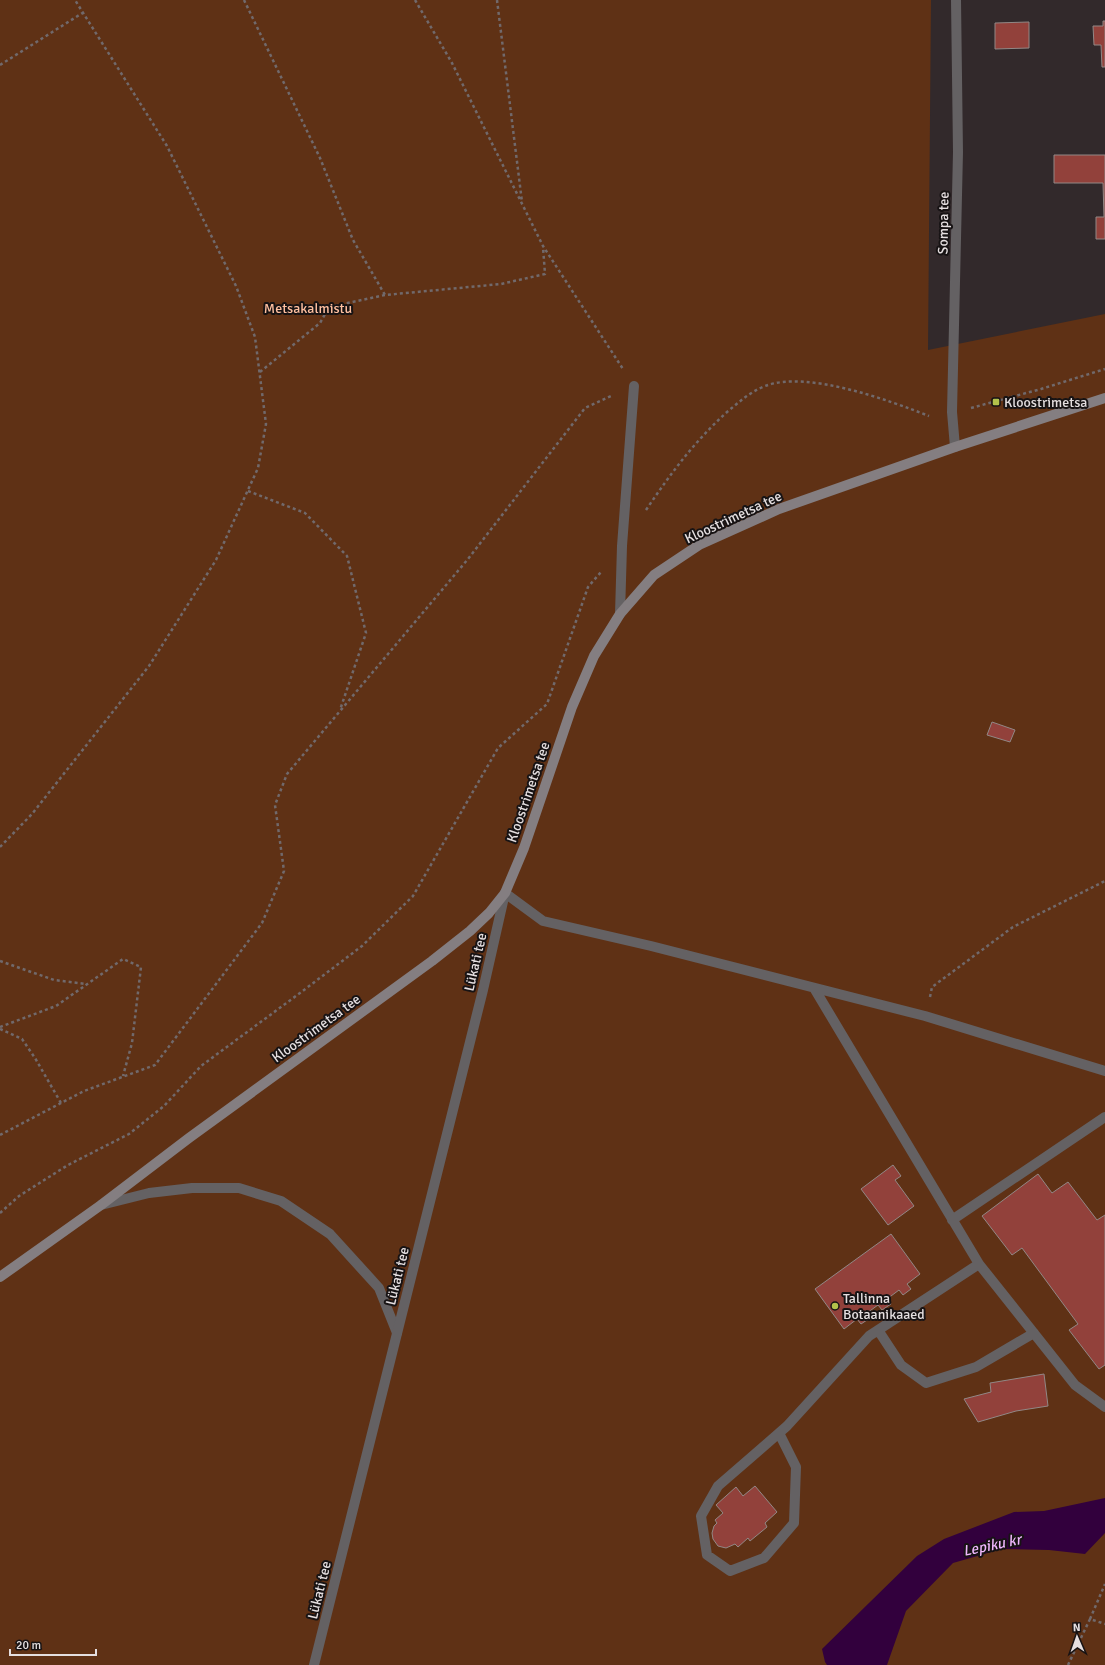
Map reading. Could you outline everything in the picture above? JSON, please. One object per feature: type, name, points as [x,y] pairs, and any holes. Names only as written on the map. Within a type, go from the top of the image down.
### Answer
[{"type":"main road","name":"Kloostrimetsa tee","points":[[0,1277],[102,1205],[189,1138],[432,961],[470,931],[489,913],[505,893],[524,848],[572,707],[594,656],[620,614],[654,575],[699,545],[779,509],[955,447],[1105,398]]},
{"type":"street","name":"Sompa tee","points":[[955,447],[952,412],[958,152],[956,0]]},
{"type":"street","points":[[620,614],[622,546],[634,386]]},
{"type":"street","points":[[505,893],[543,921],[651,946],[924,1016],[1105,1071]]},
{"type":"street","name":"Lükati tee","points":[[314,1665],[483,990],[505,893]]},
{"type":"street","points":[[814,988],[979,1264],[1075,1385],[1105,1407]]},
{"type":"street","points":[[952,1220],[1105,1116]]},
{"type":"street","points":[[102,1205],[149,1193],[192,1188],[238,1188],[281,1201],[330,1234],[379,1288],[397,1334]]},
{"type":"street","points":[[779,1433],[796,1467],[794,1523],[764,1558],[730,1571],[707,1555],[701,1516],[718,1486],[787,1426],[869,1336],[979,1264]]},
{"type":"street","points":[[878,1330],[901,1365],[926,1383],[976,1368],[1034,1333]]},
{"type":"path","points":[[0,847],[32,814],[149,666],[216,560],[258,468],[266,424],[255,337],[236,286],[168,146],[75,0]]},
{"type":"path","points":[[244,0],[320,158],[352,240],[386,295]]},
{"type":"path","points":[[0,1134],[84,1091],[155,1065],[262,924],[284,871],[275,805],[287,774],[468,559],[585,408],[634,386],[543,246],[452,63],[414,0]]},
{"type":"path","points":[[497,0],[522,204]]},
{"type":"path","points":[[0,65],[84,12]]},
{"type":"path","points":[[260,372],[320,323],[329,307],[386,295],[501,284],[545,274],[543,246]]},
{"type":"path","points":[[964,409],[1011,398],[1105,369]]},
{"type":"path","points":[[643,514],[668,477],[705,432],[743,398],[765,386],[793,381],[830,384],[901,405],[929,416]]},
{"type":"path","points":[[248,490],[306,513],[346,556],[366,633],[339,713]]},
{"type":"path","points":[[0,1213],[19,1196],[68,1165],[129,1134],[164,1106],[201,1066],[362,946],[412,896],[498,748],[547,704],[588,588],[622,546]]},
{"type":"path","points":[[924,1016],[932,987],[1013,927],[1105,881]]},
{"type":"path","points":[[0,1028],[56,1006],[123,959],[141,967],[132,1043],[123,1077]]},
{"type":"path","points":[[0,961],[54,980],[87,984]]},
{"type":"path","points":[[0,1028],[22,1039],[35,1058],[61,1103]]},
{"type":"path","points":[[1068,1665],[1105,1584]]},
{"type":"path","points":[[1090,1619],[1105,1624]]},
{"type":"green space","name":"Metsakalmistu","points":[[0,0],[931,0],[928,350],[1105,314],[1105,1665],[0,1665]]},
{"type":"water","name":"Lepiku kr","points":[[1105,1498],[1105,1533],[1085,1554],[1049,1550],[1002,1549],[953,1563],[906,1611],[887,1665],[827,1665],[825,1662],[822,1649],[917,1556],[944,1539],[1014,1512],[1044,1511]]},
{"type":"building","points":[[1103,21],[1105,21],[1105,67],[1102,67],[1101,45],[1094,45],[1093,26],[1103,26]]},
{"type":"building","points":[[1029,22],[1029,48],[995,49],[995,23]]},
{"type":"building","points":[[1054,155],[1105,155],[1105,239],[1096,239],[1096,217],[1104,217],[1103,183],[1054,183]]},
{"type":"building","points":[[992,722],[1015,730],[1010,742],[987,735]]},
{"type":"building","points":[[893,1165],[901,1176],[895,1180],[914,1206],[888,1225],[861,1189]]},
{"type":"building","points":[[1038,1174],[1052,1193],[1068,1182],[1097,1220],[1105,1215],[1105,1365],[1099,1369],[1069,1330],[1078,1324],[1022,1248],[1012,1255],[982,1216]]},
{"type":"building","points":[[891,1234],[920,1274],[907,1284],[911,1289],[903,1295],[899,1290],[887,1299],[891,1304],[882,1310],[878,1305],[867,1313],[870,1318],[861,1324],[857,1319],[844,1329],[815,1289]]},
{"type":"building","points":[[1044,1374],[1048,1406],[1016,1411],[978,1422],[964,1399],[991,1392],[990,1383]]},
{"type":"building","points":[[755,1486],[777,1512],[765,1523],[767,1527],[750,1541],[748,1538],[738,1547],[735,1544],[726,1548],[718,1546],[713,1539],[712,1533],[714,1526],[717,1523],[715,1520],[723,1513],[716,1505],[736,1487],[743,1496]]},
{"type":"place","name":"Kloostrimetsa","points":[[996,402]]},
{"type":"place","name":"Tallinna Botaanikaaed","points":[[835,1306]]}]
